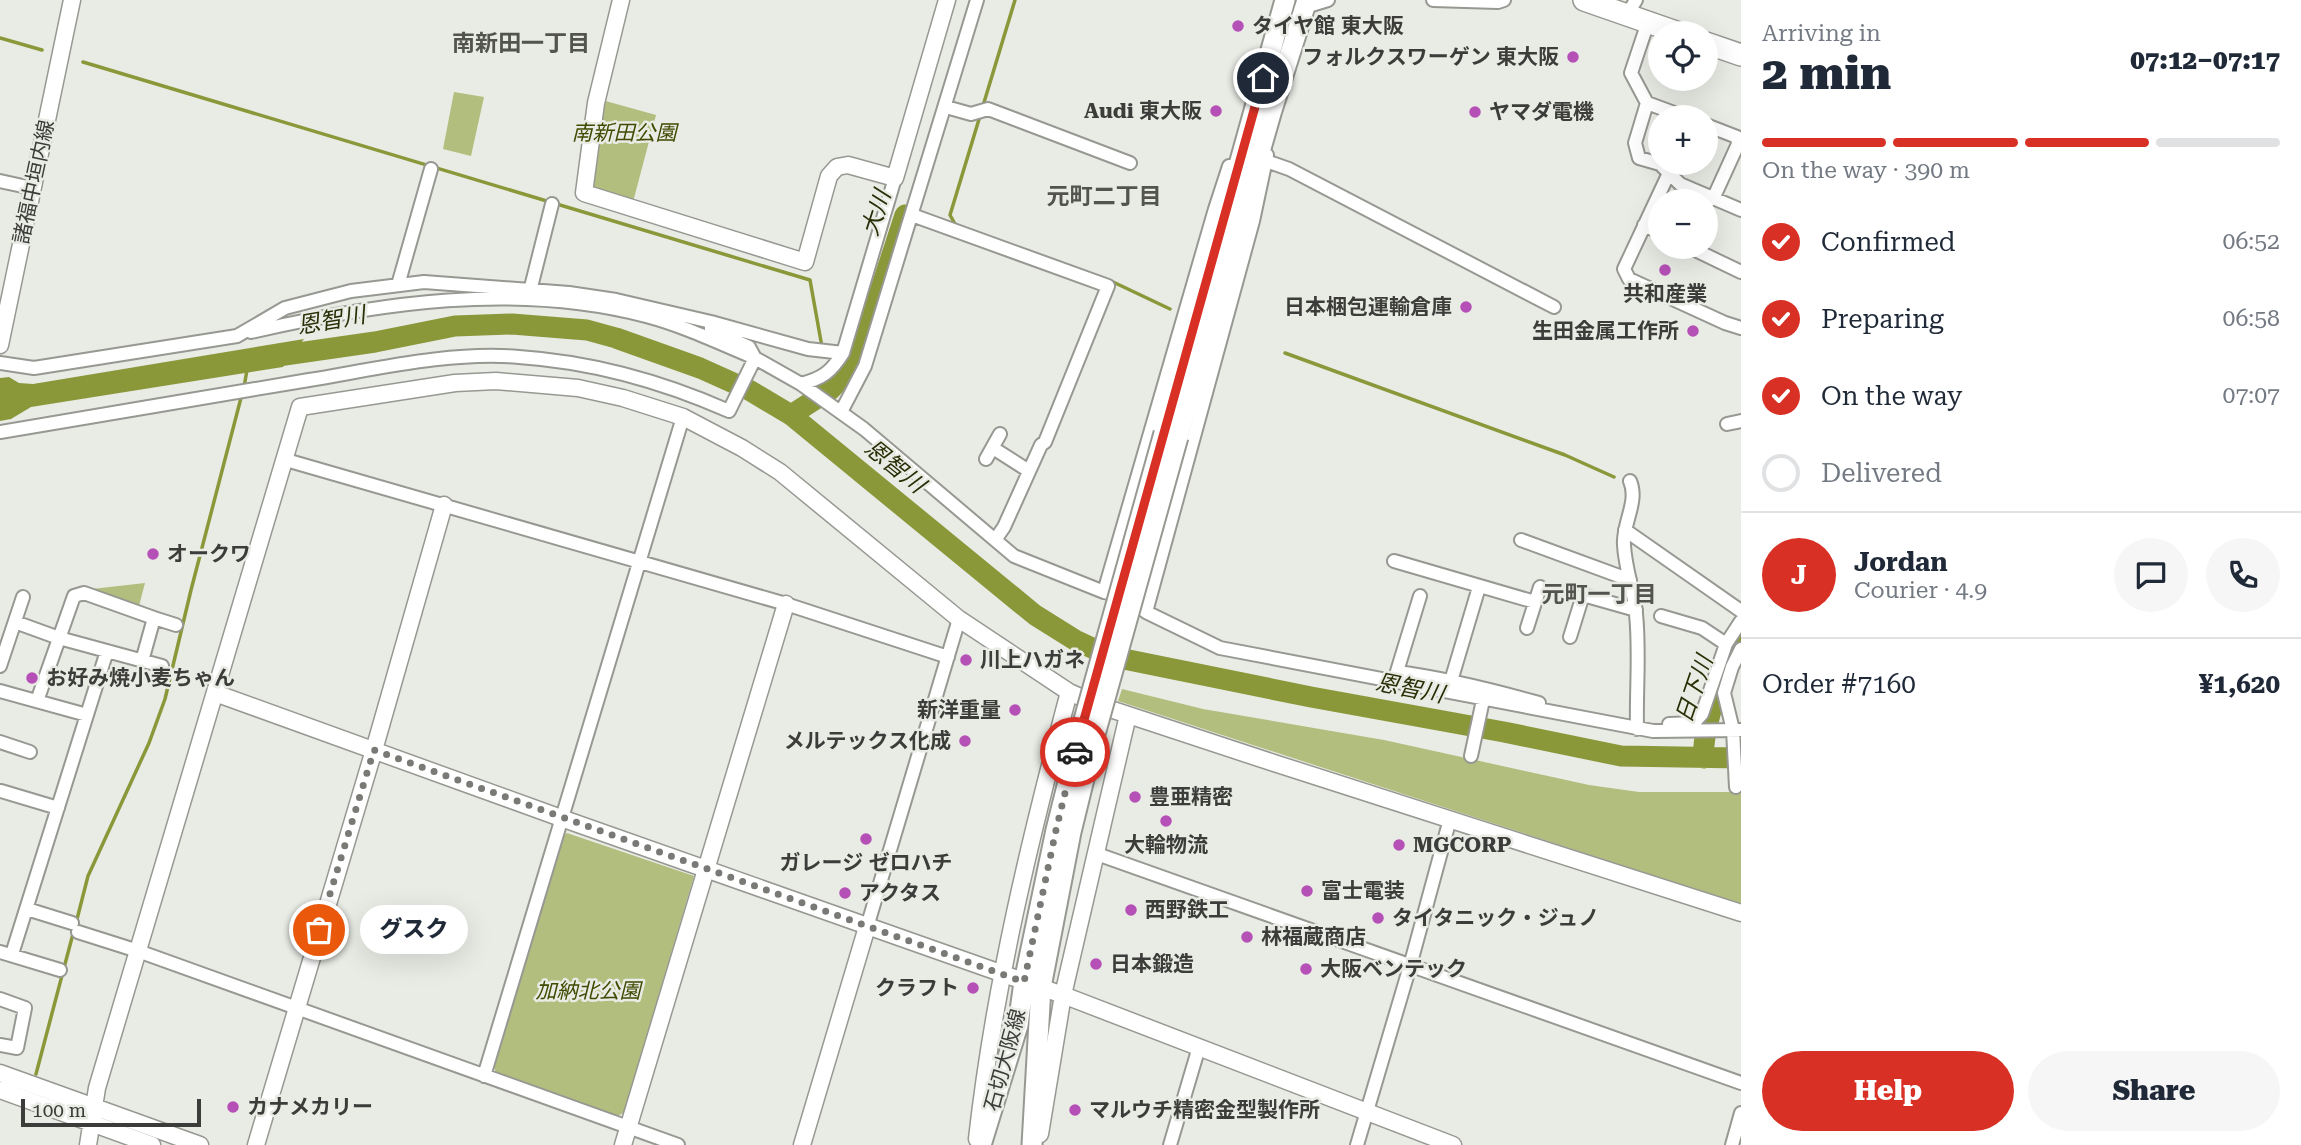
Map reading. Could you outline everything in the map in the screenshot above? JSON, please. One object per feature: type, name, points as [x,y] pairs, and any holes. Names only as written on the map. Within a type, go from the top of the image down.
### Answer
[{"type":"highway","points":[[1584,0],[1632,8],[1648,22]]},
{"type":"highway","points":[[1718,47],[1741,55]]},
{"type":"main road","name":"石切大阪線","points":[[978,1145],[1032,984],[1072,832],[1087,736],[1264,107],[1285,0]]},
{"type":"main road","name":"石切大阪線","points":[[1264,107],[1306,4]]},
{"type":"main road","name":"石切大阪線","points":[[1032,984],[1032,1145]]},
{"type":"street","name":"諸福中垣内線","points":[[0,345],[72,0]]},
{"type":"street","points":[[621,0],[596,103],[584,193],[805,262],[829,176],[837,167],[848,165],[895,178]]},
{"type":"street","points":[[801,384],[818,379],[834,367],[843,353],[947,0]]},
{"type":"street","points":[[841,412],[865,366],[977,0]]},
{"type":"street","points":[[1306,4],[1328,0]]},
{"type":"street","points":[[1433,0],[1504,0]]},
{"type":"street","points":[[1648,22],[1631,74],[1647,103],[1652,105]]},
{"type":"street","points":[[1647,103],[1635,144],[1639,158],[1648,161]]},
{"type":"street","points":[[946,107],[971,114],[981,111],[1130,163]]},
{"type":"street","points":[[1146,612],[1253,221],[1266,161],[1264,107]]},
{"type":"street","points":[[1104,592],[1215,209],[1236,146],[1264,107]]},
{"type":"street","points":[[1718,129],[1739,137],[1718,189]]},
{"type":"street","points":[[1266,161],[1289,169],[1554,307]]},
{"type":"street","points":[[398,285],[431,169]]},
{"type":"street","points":[[1668,175],[1624,269],[1629,279],[1741,328]]},
{"type":"street","points":[[1671,175],[1680,184],[1691,189]]},
{"type":"street","points":[[0,181],[32,188]]},
{"type":"street","points":[[1718,201],[1741,211]]},
{"type":"street","points":[[530,291],[552,204]]},
{"type":"street","points":[[912,215],[1108,286],[1045,442],[1041,445],[1004,527],[995,540]]},
{"type":"street","points":[[1644,225],[1648,227]]},
{"type":"street","points":[[1714,259],[1741,272]]},
{"type":"street","points":[[237,336],[285,308],[351,291],[424,282],[616,300],[711,322],[807,349],[843,353]]},
{"type":"street","points":[[0,363],[34,368],[237,336],[289,324],[429,301],[518,299],[602,307],[647,316],[755,358],[801,384],[841,412],[1014,556],[1104,592],[1125,596],[1146,612],[1220,648],[1396,677],[1451,681],[1559,708],[1586,719]]},
{"type":"street","points":[[711,322],[710,330],[749,347],[755,358]]},
{"type":"street","points":[[0,432],[370,370],[465,357],[517,356],[595,366],[685,392],[729,411],[755,358]]},
{"type":"street","points":[[88,1145],[93,1107],[300,407],[455,383],[496,381],[578,388],[623,398],[683,417],[742,448],[780,472],[959,619],[1069,692],[1128,715],[1741,913]]},
{"type":"street","points":[[484,1076],[683,417]]},
{"type":"street","points":[[1727,424],[1741,421]]},
{"type":"street","points":[[1000,434],[990,453],[1029,471]]},
{"type":"street","points":[[286,460],[786,604],[948,657]]},
{"type":"street","points":[[1630,481],[1633,488],[1632,500],[1623,543],[1636,610],[1637,725]]},
{"type":"street","points":[[256,1145],[444,505]]},
{"type":"street","points":[[1625,530],[1741,611]]},
{"type":"street","points":[[1521,540],[1630,580]]},
{"type":"street","points":[[1394,561],[1535,602]]},
{"type":"street","points":[[1451,681],[1479,587]]},
{"type":"street","points":[[1527,628],[1540,587]]},
{"type":"street","points":[[37,701],[74,596],[83,593],[176,625]]},
{"type":"street","points":[[1570,637],[1584,595],[1636,610]]},
{"type":"street","points":[[1396,677],[1420,596]]},
{"type":"street","points":[[0,666],[23,597]]},
{"type":"street","points":[[624,1145],[786,604]]},
{"type":"street","points":[[1661,616],[1702,628],[1726,644]]},
{"type":"street","points":[[142,661],[154,618]]},
{"type":"street","points":[[802,1145],[959,619]]},
{"type":"street","points":[[1396,677],[1483,700],[1586,719],[1637,725],[1695,723],[1702,714],[1726,644],[1741,621]]},
{"type":"street","points":[[15,622],[59,638],[162,666]]},
{"type":"street","points":[[1736,787],[1736,734],[1724,693],[1741,649]]},
{"type":"street","points":[[60,970],[6,953],[27,909],[107,651]]},
{"type":"street","points":[[0,691],[87,715]]},
{"type":"street","points":[[978,1145],[983,1082],[1002,974],[1032,830],[1069,692]]},
{"type":"street","points":[[215,693],[1063,995],[1453,1145]]},
{"type":"street","points":[[1471,756],[1483,700]]},
{"type":"street","points":[[1038,1145],[1063,995],[1128,715]]},
{"type":"street","points":[[1637,725],[1653,731],[1736,734]]},
{"type":"street","points":[[0,742],[30,752]]},
{"type":"street","points":[[1,791],[58,808]]},
{"type":"street","points":[[1357,1145],[1410,967],[1450,819]]},
{"type":"street","points":[[1097,854],[1741,1083]]},
{"type":"street","points":[[27,909],[296,1009],[678,1145]]},
{"type":"street","points":[[0,999],[25,1008],[17,1048],[0,1045]]},
{"type":"street","points":[[1170,1145],[1199,1047]]},
{"type":"street","points":[[0,1073],[200,1145]]},
{"type":"street","points":[[0,1091],[152,1145]]},
{"type":"street","points":[[1732,1145],[1741,1112]]},
{"type":"green space","points":[[454,92],[484,97],[471,156],[443,149]]},
{"type":"green space","name":"南新田公園","points":[[602,100],[656,115],[633,202],[596,192],[591,184]]},
{"type":"green space","points":[[145,583],[139,606],[92,589]]},
{"type":"green space","points":[[1122,689],[1203,709],[1384,740],[1589,785],[1639,792],[1741,792],[1741,904],[1118,701]]},
{"type":"green space","name":"加納北公園","points":[[567,833],[694,876],[624,1113],[617,1116],[497,1074],[493,1066],[561,837]]},
{"type":"shaded area","name":"恩智川","points":[[304,339],[283,367],[31,407],[11,419],[0,421],[0,378],[9,377],[19,383],[33,384]]},
{"type":"waterway","points":[[982,109],[1015,0]]},
{"type":"waterway","points":[[0,38],[42,50]]},
{"type":"waterway","points":[[83,62],[810,280],[822,347]]},
{"type":"waterway","points":[[959,226],[950,215],[980,116]]},
{"type":"waterway","name":"大川","points":[[791,415],[830,390],[857,362],[905,215]]},
{"type":"waterway","points":[[1111,281],[1170,309]]},
{"type":"waterway","name":"恩智川","points":[[264,358],[375,342],[455,326],[512,324],[587,330],[700,368],[749,390],[791,415],[1035,615],[1075,640],[1109,656],[1621,756],[1741,758]]},
{"type":"waterway","points":[[1285,353],[1565,455],[1614,477]]},
{"type":"waterway","points":[[244,387],[247,370]]},
{"type":"waterway","points":[[828,375],[830,390]]},
{"type":"waterway","points":[[76,923],[88,876],[149,743],[165,699],[242,394]]},
{"type":"waterway","points":[[1642,613],[1643,634]]},
{"type":"waterway","name":"日下川","points":[[1704,758],[1706,731],[1715,696],[1741,638]]},
{"type":"waterway","points":[[36,1074],[74,930]]},
{"type":"way so far","points":[[319,930],[374,750],[1024,982],[1075,752]]},
{"type":"place","name":"タイヤ館 東大阪","points":[[1238,26]]},
{"type":"place","name":"フォルクスワーゲン 東大阪","points":[[1573,57]]},
{"type":"place","name":"Audi 東大阪","points":[[1216,111]]},
{"type":"place","name":"ヤマダ電機","points":[[1475,112]]},
{"type":"place","name":"共和産業","points":[[1665,270]]},
{"type":"place","name":"日本梱包運輸倉庫","points":[[1466,307]]},
{"type":"place","name":"生田金属工作所","points":[[1693,331]]},
{"type":"place","name":"オークワ","points":[[153,554]]},
{"type":"place","name":"川上ハガネ","points":[[966,660]]},
{"type":"place","name":"お好み焼小麦ちゃん","points":[[32,678]]},
{"type":"place","name":"新洋重量","points":[[1015,710]]},
{"type":"place","name":"メルテックス化成","points":[[965,741]]},
{"type":"place","name":"豊亜精密","points":[[1135,797]]},
{"type":"place","name":"大輪物流","points":[[1166,821]]},
{"type":"place","name":"ガレージ ゼロハチ","points":[[866,839]]},
{"type":"place","name":"MGCORP","points":[[1399,845]]},
{"type":"place","name":"富士電装","points":[[1307,891]]},
{"type":"place","name":"アクタス","points":[[845,893]]},
{"type":"place","name":"西野鉄工","points":[[1131,910]]},
{"type":"place","name":"タイタニック・ジュノ","points":[[1378,918]]},
{"type":"place","name":"グスク","points":[[319,930]]},
{"type":"place","name":"林福蔵商店","points":[[1247,937]]},
{"type":"place","name":"日本鍛造","points":[[1096,964]]},
{"type":"place","name":"大阪ベンテック","points":[[1306,969]]},
{"type":"place","name":"クラフト","points":[[973,988]]},
{"type":"place","name":"カナメカリー","points":[[233,1107]]},
{"type":"place","name":"マルウチ精密金型製作所","points":[[1075,1110]]},
{"type":"district","name":"南新田一丁目","points":[[521,43]]},
{"type":"district","name":"元町二丁目","points":[[1104,196]]},
{"type":"district","name":"元町一丁目","points":[[1599,594]]},
{"type":"route","points":[[1075,752],[1263,78]]}]
